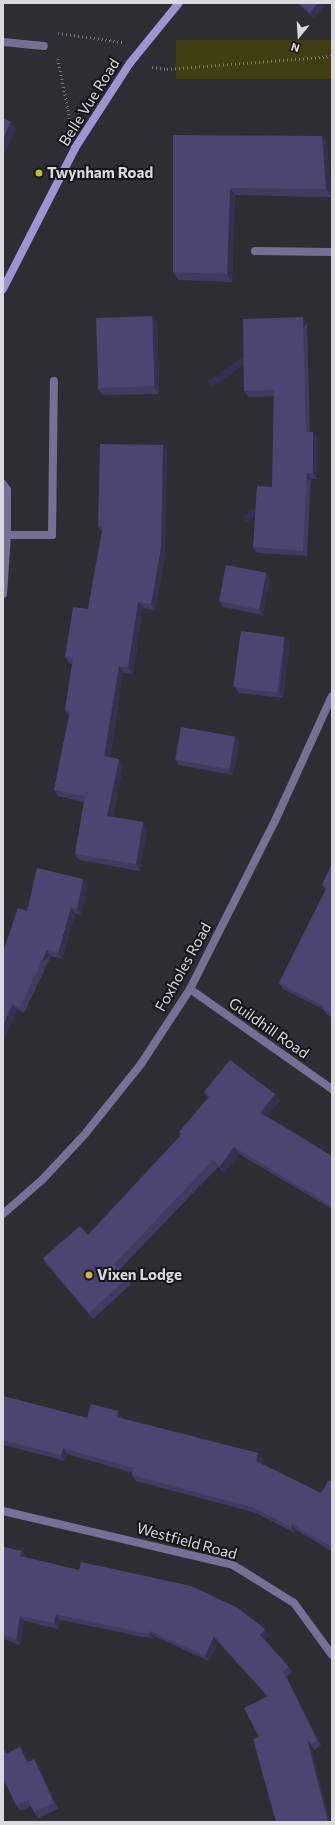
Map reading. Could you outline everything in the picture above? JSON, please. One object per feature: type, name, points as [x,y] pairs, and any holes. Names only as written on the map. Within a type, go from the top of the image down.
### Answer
[{"type":"main road","name":"Belle Vue Road","points":[[3,289],[75,148],[130,63],[179,3]]},
{"type":"street","points":[[3,42],[44,46]]},
{"type":"street","points":[[255,251],[332,252]]},
{"type":"street","points":[[7,535],[52,535],[54,381]]},
{"type":"street","points":[[3,484],[7,490],[7,535],[3,594]]},
{"type":"street","name":"Foxholes Road","points":[[3,1214],[42,1180],[85,1134],[141,1064],[190,988],[275,820],[332,696]]},
{"type":"street","name":"Guildhill Road","points":[[190,988],[332,1089]]},
{"type":"street","name":"Westfield Road","points":[[3,1511],[232,1565],[294,1603],[332,1655]]},
{"type":"path","points":[[75,148],[57,53],[44,46],[58,32],[144,45]]},
{"type":"path","points":[[130,63],[167,69],[332,56]]},
{"type":"shaded area","points":[[176,40],[332,40],[332,79],[176,79]]},
{"type":"building","points":[[300,3],[318,3],[310,12]]},
{"type":"building","points":[[3,118],[11,122],[3,139]]},
{"type":"building","points":[[173,135],[322,136],[326,189],[230,188],[227,274],[173,272]]},
{"type":"building","points":[[152,316],[154,386],[98,388],[96,318]]},
{"type":"building","points":[[303,317],[306,432],[313,432],[313,473],[307,473],[303,551],[253,547],[257,486],[272,487],[274,390],[244,391],[243,319]]},
{"type":"building","points":[[100,444],[163,445],[161,548],[151,604],[138,602],[128,667],[119,666],[104,756],[119,759],[107,816],[143,822],[136,864],[75,854],[85,796],[54,790],[70,711],[65,710],[73,659],[65,657],[73,607],[88,609],[103,526],[98,526]]},
{"type":"building","points":[[226,565],[266,573],[259,609],[219,601]]},
{"type":"building","points":[[241,631],[285,637],[277,693],[233,686]]},
{"type":"building","points":[[181,727],[235,737],[229,769],[175,759]]},
{"type":"building","points":[[332,864],[332,1013],[323,1009],[324,1006],[279,983],[327,887],[322,885]]},
{"type":"building","points":[[37,868],[83,879],[77,909],[71,907],[58,953],[47,950],[20,1007],[12,1004],[3,1026],[3,952],[18,908],[27,911]]},
{"type":"building","points":[[230,1060],[275,1094],[260,1113],[332,1156],[332,1206],[234,1147],[220,1166],[213,1160],[114,1264],[127,1278],[89,1313],[43,1258],[80,1226],[88,1235],[182,1134],[179,1132],[210,1096],[204,1092]]},
{"type":"building","points":[[3,1396],[87,1418],[91,1404],[118,1411],[117,1417],[258,1453],[256,1461],[321,1493],[329,1480],[332,1482],[332,1547],[292,1524],[291,1527],[252,1507],[132,1475],[134,1468],[63,1448],[61,1455],[3,1440]]},
{"type":"building","points":[[3,1547],[22,1551],[20,1556],[79,1570],[81,1562],[191,1586],[238,1608],[265,1629],[260,1635],[288,1666],[283,1671],[317,1740],[311,1744],[307,1739],[328,1822],[276,1822],[253,1739],[259,1737],[244,1708],[268,1696],[214,1636],[205,1656],[150,1631],[149,1634],[56,1614],[54,1623],[20,1616],[16,1639],[3,1635]]},
{"type":"building","points":[[20,1747],[27,1763],[34,1759],[54,1803],[34,1812],[28,1800],[16,1805],[3,1778],[3,1748],[6,1754]]},
{"type":"place","name":"Twynham Road","points":[[39,173]]},
{"type":"place","name":"Vixen Lodge","points":[[89,1275]]}]
